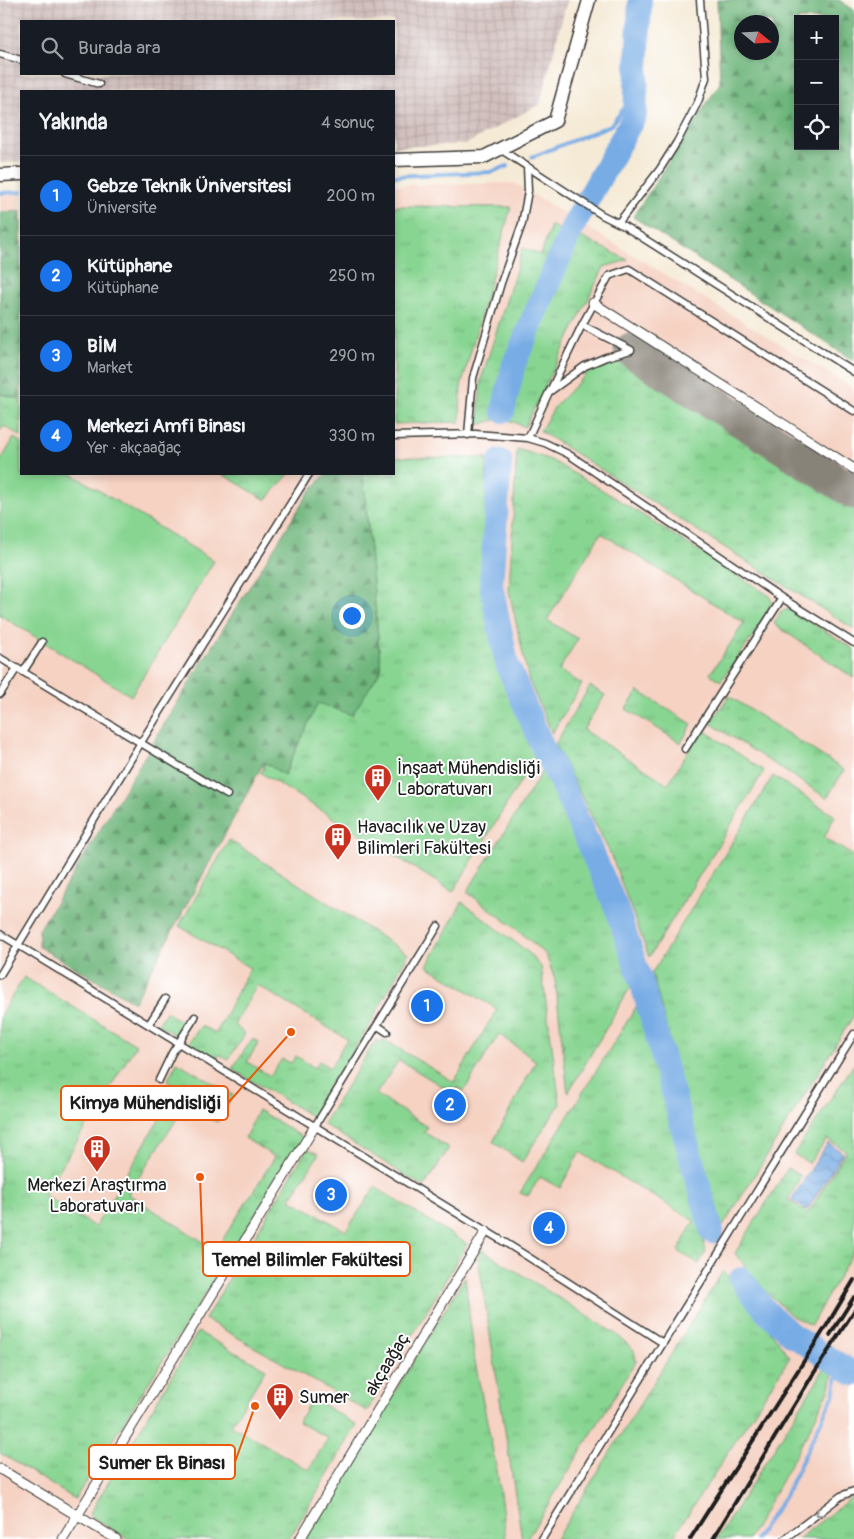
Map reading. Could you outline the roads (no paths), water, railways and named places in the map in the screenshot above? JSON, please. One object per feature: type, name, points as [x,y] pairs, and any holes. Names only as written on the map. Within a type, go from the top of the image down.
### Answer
[{"type":"street","points":[[395,160],[484,157],[555,121],[589,0]]},
{"type":"street","points":[[0,176],[20,174]]},
{"type":"street","points":[[593,303],[854,469]]},
{"type":"street","points":[[63,1539],[315,1126]]},
{"type":"street","name":"akçaağaç","points":[[300,1539],[486,1231]]},
{"type":"street","points":[[0,1469],[116,1539]]},
{"type":"lane","points":[[619,222],[660,169],[698,102],[706,78],[700,0]]},
{"type":"lane","points":[[0,54],[20,60]]},
{"type":"lane","points":[[68,75],[99,84]]},
{"type":"lane","points":[[500,149],[580,202],[602,215],[619,222],[854,372]]},
{"type":"lane","points":[[468,434],[473,378],[501,283],[522,224],[528,191],[527,166]]},
{"type":"lane","points":[[528,438],[582,325],[609,276],[630,269],[854,411]]},
{"type":"lane","points":[[550,392],[585,366],[606,357],[631,350],[582,325]]},
{"type":"lane","points":[[395,436],[468,434],[528,438],[545,443],[568,454],[782,598],[854,643]]},
{"type":"lane","points":[[0,975],[140,744],[308,475]]},
{"type":"lane","points":[[686,749],[782,598]]},
{"type":"lane","points":[[23,672],[42,642]]},
{"type":"lane","points":[[0,658],[227,795]]},
{"type":"lane","points":[[0,694],[17,668]]},
{"type":"lane","points":[[315,1126],[438,926]]},
{"type":"lane","points":[[0,934],[20,944],[486,1231],[663,1343]]},
{"type":"lane","points":[[149,1024],[165,999]]},
{"type":"lane","points":[[159,1080],[172,1053],[195,1017]]},
{"type":"lane","points":[[378,1026],[387,1032]]},
{"type":"lane","points":[[542,1539],[854,1034]]},
{"type":"lane","points":[[785,1539],[841,1496],[854,1491]]},
{"type":"water","points":[[828,1143],[843,1153],[807,1210],[791,1200]]},
{"type":"waterway","points":[[503,411],[514,364],[572,228],[635,115],[640,0]]},
{"type":"waterway","points":[[532,157],[611,125],[636,93]]},
{"type":"waterway","points":[[395,176],[491,172],[508,166]]},
{"type":"waterway","points":[[0,193],[20,192]]},
{"type":"waterway","points":[[500,461],[491,585],[507,664],[616,907],[642,984],[712,1232]]},
{"type":"waterway","points":[[741,1279],[766,1311],[792,1335],[854,1374]]},
{"type":"waterway","points":[[756,1539],[785,1496],[835,1392],[838,1365]]},
{"type":"railway","points":[[690,1539],[854,1280]]},
{"type":"railway","points":[[830,1335],[854,1297]]},
{"type":"railway","points":[[713,1539],[812,1376],[854,1311]]},
{"type":"place","name":"İnşaat Mühendisliği Laboratuvarı","points":[[378,802]]},
{"type":"place","name":"Havacılık ve Uzay Bilimleri Fakültesi","points":[[338,861]]},
{"type":"place","name":"Gebze Teknik Üniversitesi","points":[[427,1006]]},
{"type":"place","name":"Kimya Mühendisliği","points":[[291,1032]]},
{"type":"place","name":"Kütüphane","points":[[450,1105]]},
{"type":"place","name":"Merkezi Araştırma Laboratuvarı","points":[[97,1173]]},
{"type":"place","name":"Temel Bilimler Fakültesi","points":[[200,1177]]},
{"type":"place","name":"BİM","points":[[331,1195]]},
{"type":"place","name":"Merkezi Amfi Binası","points":[[549,1228]]},
{"type":"place","name":"Sumer Ek Binası","points":[[255,1406]]},
{"type":"place","name":"Sumer","points":[[280,1421]]}]
